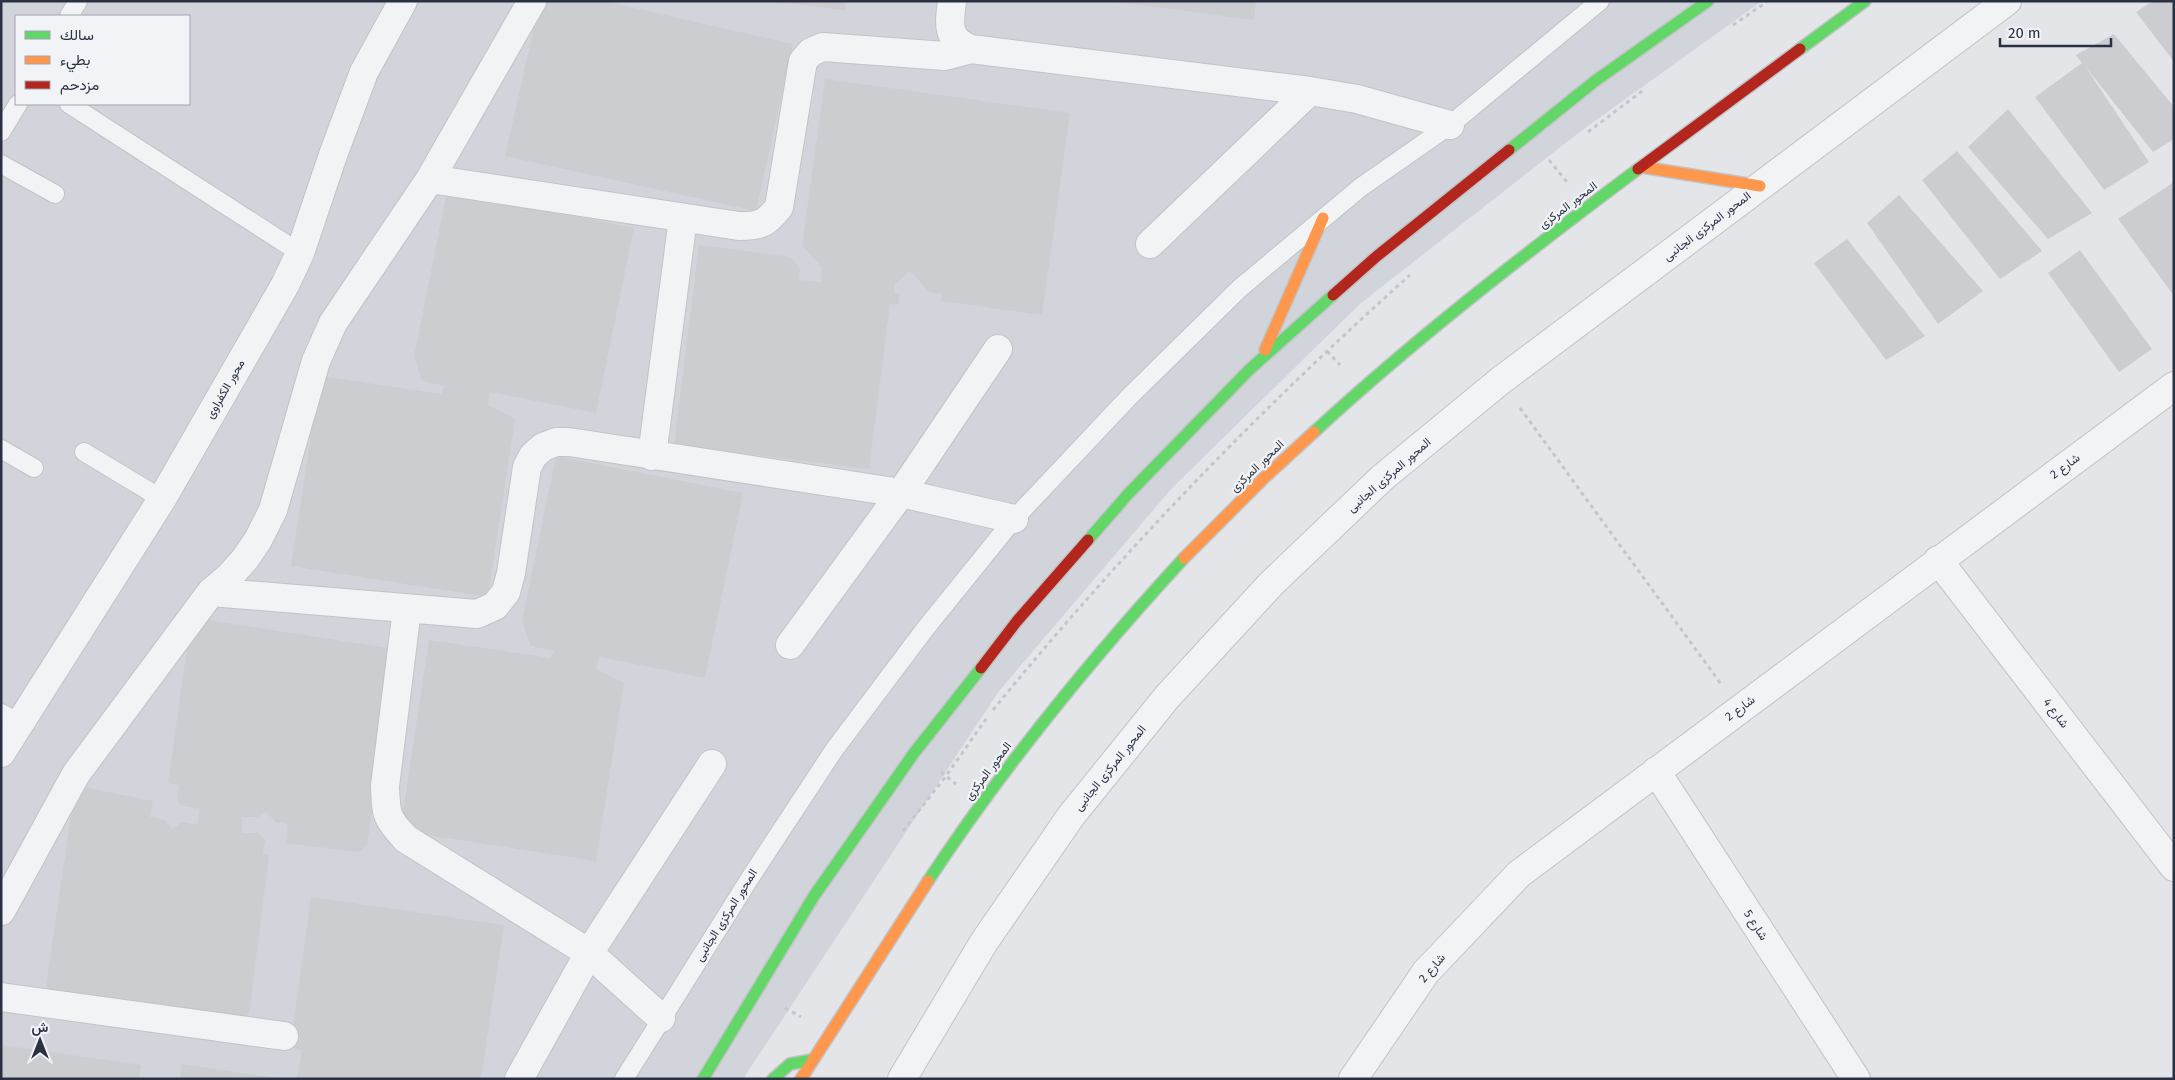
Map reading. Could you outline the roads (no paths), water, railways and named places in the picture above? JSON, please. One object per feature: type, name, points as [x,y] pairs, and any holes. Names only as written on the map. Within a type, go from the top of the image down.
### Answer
[{"type":"main road","points":[[703,1079],[814,896],[914,753],[1017,621],[1129,493],[1262,358],[1377,256],[1595,81],[1708,1]]},
{"type":"main road","name":"المحور المركزى","points":[[801,1079],[884,945],[981,803],[1078,678],[1187,555],[1305,439],[1427,333],[1587,207],[1865,1]]},
{"type":"main road","points":[[1642,167],[1760,186]]},
{"type":"main road","points":[[1262,358],[1323,218]]},
{"type":"main road","points":[[773,1079],[783,1067],[790,1063],[812,1060]]},
{"type":"street","name":"محور الكفراوى","points":[[1,753],[10,718],[162,499],[285,285],[300,253],[333,155],[364,72],[402,1]]},
{"type":"street","points":[[1,911],[76,774],[211,592],[229,577],[258,540],[273,510],[316,361],[333,323],[430,179],[532,1]]},
{"type":"street","points":[[952,1],[950,18],[952,35],[957,42],[971,49],[1310,91],[1357,99],[1450,125]]},
{"type":"street","name":"المحور المركزى الجانبى","points":[[902,1079],[984,942],[1071,816],[1167,697],[1271,584],[1382,478],[1500,381],[2007,1]]},
{"type":"street","points":[[430,179],[683,218],[739,226],[756,226],[770,220],[779,207],[803,61],[811,52],[823,47],[945,56],[971,49]]},
{"type":"street","points":[[1150,244],[1310,91]]},
{"type":"street","points":[[652,456],[683,218]]},
{"type":"street","points":[[790,645],[901,493],[998,349]]},
{"type":"street","name":"شارع 2","points":[[1353,1079],[1426,972],[1519,874],[2174,386]]},
{"type":"street","points":[[211,592],[477,614],[495,606],[506,592],[511,573],[527,467],[533,456],[543,447],[556,442],[569,442],[901,493],[1014,519]]},
{"type":"street","name":"شارع 4","points":[[1938,560],[2174,867]]},
{"type":"street","points":[[407,609],[385,786],[385,804],[390,822],[406,840],[589,953],[661,1018]]},
{"type":"street","points":[[519,1079],[589,953],[712,764]]},
{"type":"street","name":"شارع 5","points":[[1656,771],[1856,1079]]},
{"type":"street","points":[[1,997],[284,1036]]},
{"type":"lane","points":[[71,15],[78,1]]},
{"type":"lane","name":"المحور المركزى الجانبى","points":[[624,1079],[750,878],[834,750],[925,628],[1014,519],[1129,397],[1240,288],[1361,187],[1450,125],[1600,1]]},
{"type":"lane","points":[[1,132],[17,105]]},
{"type":"lane","points":[[71,105],[300,253]]},
{"type":"lane","points":[[1,164],[56,194]]},
{"type":"lane","points":[[1,449],[34,468]]},
{"type":"lane","points":[[84,452],[162,499]]}]
